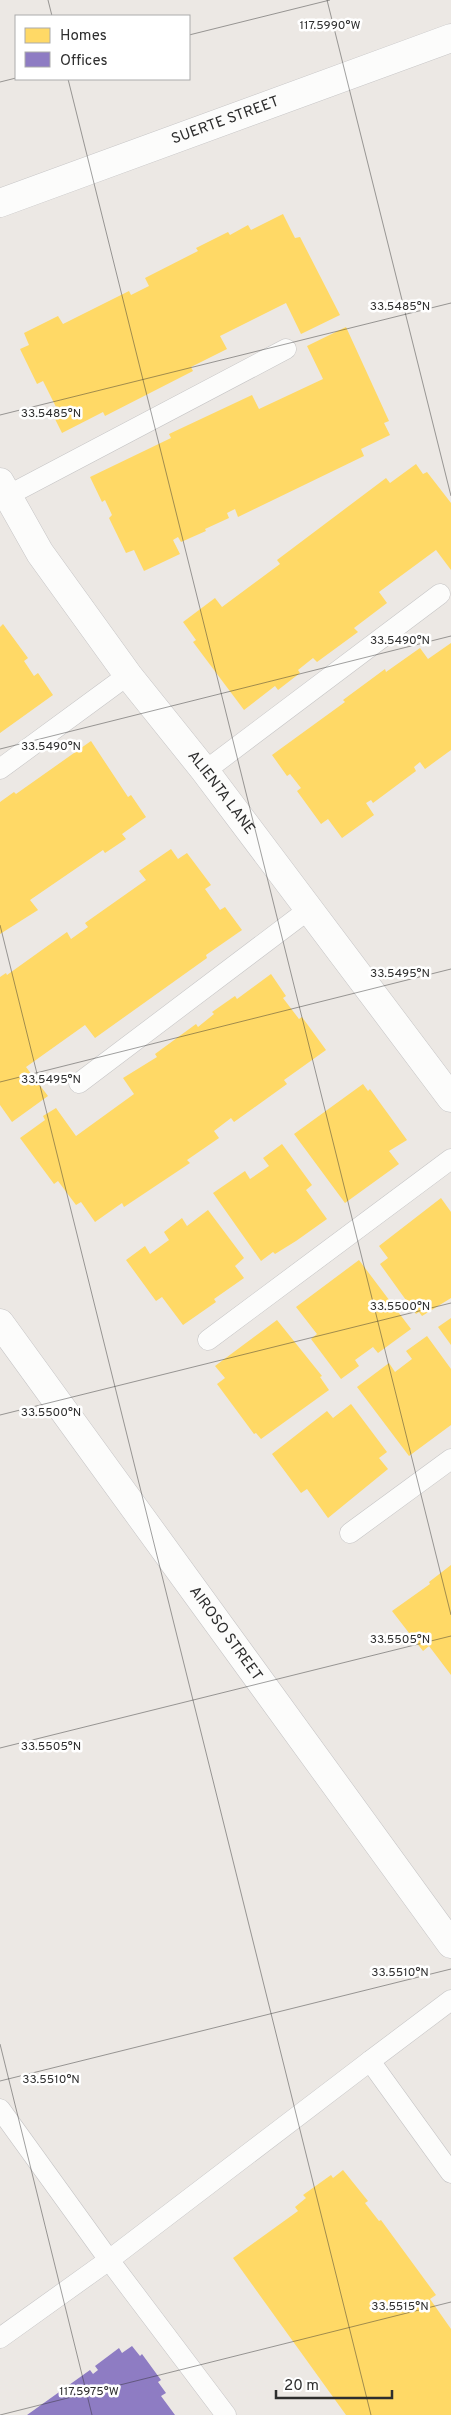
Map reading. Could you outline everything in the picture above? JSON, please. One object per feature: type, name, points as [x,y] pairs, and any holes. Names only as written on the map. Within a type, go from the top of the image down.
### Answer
[{"type":"street","name":"SUERTE STREET","points":[[0,203],[450,41]]},
{"type":"street","name":"ALIENTA LANE","points":[[4,489],[40,553],[128,675],[205,771],[451,1098]]},
{"type":"street","name":"AIROSO STREET","points":[[0,1323],[451,1944]]},
{"type":"lane","points":[[4,489],[286,349]]},
{"type":"lane","points":[[205,771],[440,594]]},
{"type":"lane","points":[[0,769],[128,675]]},
{"type":"lane","points":[[79,1083],[308,910]]},
{"type":"lane","points":[[208,1340],[451,1158]]},
{"type":"lane","points":[[350,1533],[451,1459]]},
{"type":"lane","points":[[0,2338],[108,2260],[451,2000]]},
{"type":"lane","points":[[370,2061],[451,2173]]},
{"type":"lane","points":[[0,2109],[108,2260],[226,2415]]},
{"type":"building: Homes","points":[[283,214],[295,238],[300,237],[340,315],[301,334],[286,303],[220,336],[227,349],[191,367],[193,371],[105,416],[103,412],[62,433],[50,409],[56,407],[43,381],[37,384],[20,349],[29,345],[24,333],[58,316],[63,324],[129,291],[131,295],[149,286],[145,278],[198,251],[196,248],[228,232],[230,235],[248,225],[251,230]]},
{"type":"building: Homes","points":[[346,327],[389,421],[384,423],[390,435],[361,449],[364,456],[238,517],[235,509],[227,513],[229,518],[205,529],[206,531],[181,542],[178,537],[173,540],[180,554],[144,571],[134,550],[126,553],[109,518],[112,515],[105,500],[102,502],[90,477],[171,438],[169,434],[252,395],[259,409],[323,379],[307,346]]},
{"type":"building: Homes","points":[[416,464],[423,474],[427,472],[451,503],[451,570],[436,550],[379,592],[387,603],[354,628],[358,632],[317,662],[313,658],[298,670],[300,673],[278,690],[275,686],[244,710],[193,642],[196,640],[183,622],[215,598],[222,607],[280,564],[277,560],[386,478],[390,483]]},
{"type":"building: Homes","points":[[3,624],[28,658],[24,661],[34,676],[38,673],[53,695],[0,733],[0,627]]},
{"type":"building: Homes","points":[[451,643],[451,750],[425,769],[420,762],[414,767],[416,771],[373,803],[371,800],[366,803],[374,815],[342,838],[328,819],[321,824],[297,791],[301,788],[290,774],[287,776],[272,755],[345,702],[343,700],[385,669],[386,672],[420,648],[428,659]]},
{"type":"building: Homes","points":[[91,741],[128,797],[131,795],[146,817],[122,834],[126,839],[105,853],[103,850],[30,900],[38,910],[0,934],[0,802],[14,792],[16,794]]},
{"type":"building: Homes","points":[[171,849],[178,859],[187,853],[211,885],[205,889],[220,910],[225,907],[242,930],[206,955],[207,958],[95,1038],[85,1025],[26,1067],[48,1096],[12,1122],[0,1105],[0,977],[6,973],[7,975],[67,932],[71,939],[88,927],[85,923],[146,880],[139,871]]},
{"type":"building: Homes","points":[[271,974],[286,996],[283,998],[299,1019],[302,1017],[326,1050],[284,1080],[287,1084],[234,1122],[231,1118],[214,1131],[219,1138],[187,1160],[190,1163],[124,1207],[122,1203],[95,1222],[81,1202],[76,1205],[58,1181],[54,1184],[20,1138],[45,1120],[43,1116],[56,1108],[76,1136],[134,1094],[123,1078],[157,1057],[155,1054],[196,1024],[198,1027],[214,1014],[212,1012],[235,996],[237,999]]},
{"type":"building: Homes","points":[[363,1084],[368,1091],[370,1089],[407,1140],[389,1151],[399,1164],[345,1203],[294,1134]]},
{"type":"building: Homes","points":[[282,1144],[312,1185],[306,1190],[327,1219],[296,1241],[275,1254],[273,1252],[261,1261],[213,1193],[245,1171],[250,1179],[269,1166],[263,1158]]},
{"type":"building: Homes","points":[[441,1198],[451,1212],[451,1298],[422,1316],[419,1312],[416,1314],[380,1264],[388,1258],[379,1246]]},
{"type":"building: Homes","points":[[208,1210],[244,1258],[235,1266],[244,1278],[214,1299],[216,1302],[183,1325],[162,1297],[156,1301],[126,1260],[145,1246],[150,1254],[169,1240],[164,1232],[182,1218],[187,1226]]},
{"type":"building: Homes","points":[[359,1260],[411,1329],[378,1353],[373,1347],[355,1360],[359,1366],[341,1379],[311,1339],[317,1334],[296,1307]]},
{"type":"building: Homes","points":[[451,1318],[451,1345],[438,1327]]},
{"type":"building: Homes","points":[[277,1320],[322,1376],[320,1377],[329,1390],[261,1439],[256,1433],[254,1434],[217,1384],[225,1378],[215,1366]]},
{"type":"building: Homes","points":[[427,1336],[451,1369],[451,1425],[409,1456],[357,1387],[389,1363],[395,1372],[412,1359],[406,1351]]},
{"type":"building: Homes","points":[[351,1404],[387,1452],[379,1458],[388,1469],[328,1518],[307,1489],[301,1493],[272,1454],[327,1411],[333,1418]]},
{"type":"building: Homes","points":[[451,1565],[451,1675],[429,1646],[423,1651],[392,1611],[430,1584],[429,1582]]},
{"type":"building: Homes","points":[[343,2170],[368,2201],[365,2203],[379,2221],[381,2220],[436,2295],[430,2299],[451,2329],[451,2415],[346,2415],[233,2258],[298,2211],[295,2207],[306,2198],[303,2195],[331,2175],[333,2178]]},
{"type":"building: Offices","points":[[132,2346],[140,2356],[142,2354],[161,2380],[158,2382],[166,2393],[161,2396],[175,2415],[27,2415],[90,2370],[93,2374],[98,2370],[95,2366],[119,2348],[122,2353]]}]
